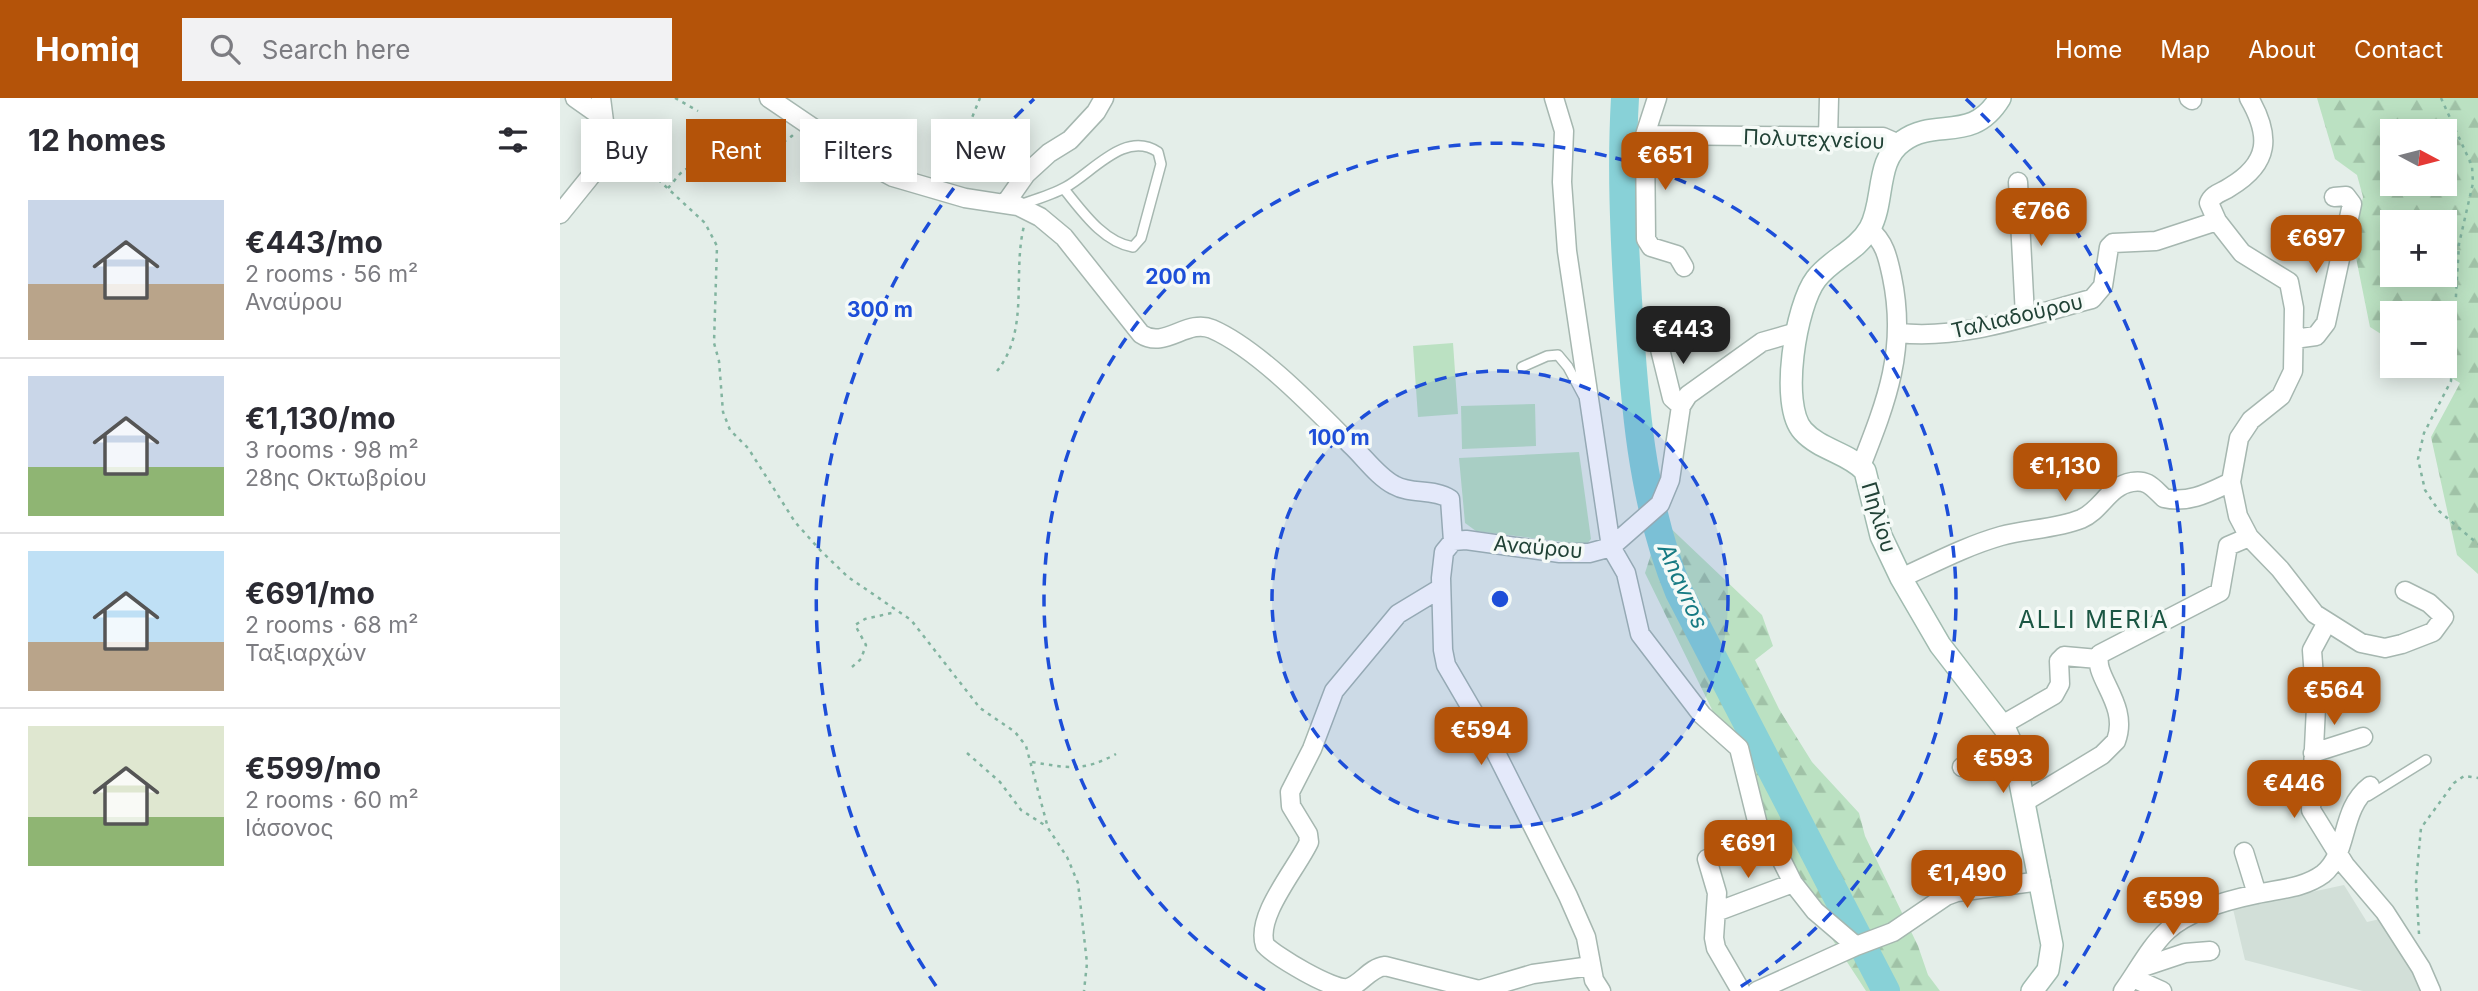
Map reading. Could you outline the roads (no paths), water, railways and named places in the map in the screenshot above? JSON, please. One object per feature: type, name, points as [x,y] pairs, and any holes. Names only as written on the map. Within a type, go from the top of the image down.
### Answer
[{"type":"main road","points":[[1899,144],[1913,135],[1975,124],[1994,109],[2000,98]]},
{"type":"main road","name":"Πηλίου","points":[[1899,144],[1889,158],[1869,229],[1859,242],[1816,279],[1804,300],[1797,332],[1792,404],[1799,426],[1813,440],[1861,467],[1870,482],[1881,536],[1901,578],[1940,645],[2002,725],[2016,756],[2041,881],[2052,954],[2048,970],[2032,991]]},
{"type":"street","points":[[575,98],[602,117]]},
{"type":"street","points":[[560,214],[597,172],[605,154],[606,137],[601,98]]},
{"type":"street","points":[[769,98],[804,123],[893,177],[933,189],[1017,206],[1064,237],[1142,334],[1149,339],[1198,325],[1210,328],[1252,356],[1298,394],[1394,486],[1440,494],[1450,499],[1453,541],[1444,552],[1441,588],[1446,665],[1488,737],[1568,896],[1586,937],[1594,980],[1601,991]]},
{"type":"street","points":[[1017,206],[1026,174],[1049,153],[1070,140],[1096,112],[1104,98]]},
{"type":"street","points":[[1554,98],[1564,131],[1562,199],[1567,251],[1611,547],[1626,573],[1640,634],[1702,715],[1739,748],[1758,825],[1779,855],[1793,883],[1815,911],[1858,946]]},
{"type":"street","points":[[1657,98],[1645,135],[1646,239],[1651,247],[1677,256],[1684,267]]},
{"type":"street","points":[[1828,137],[1829,98]]},
{"type":"street","points":[[2249,98],[2262,122],[2262,150],[2252,171],[2211,199],[2211,209],[2217,221],[2246,257],[2289,282],[2294,340],[2290,381],[2281,396],[2244,429],[2234,453],[2231,482],[2238,516],[2249,537],[2326,624],[2361,643],[2385,648],[2433,632],[2443,621],[2442,614],[2405,591]]},
{"type":"street","name":"Πολυτεχνείου","points":[[1645,135],[1883,137],[1899,144]]},
{"type":"street","points":[[2018,182],[2025,316]]},
{"type":"street","points":[[2294,340],[2316,336],[2326,323],[2352,204],[2346,196],[2334,197]]},
{"type":"street","name":"Ταλιαδούρου","points":[[1899,332],[1932,334],[1958,331],[2092,299],[2099,294],[2109,247],[2113,243],[2156,241],[2217,221]]},
{"type":"street","points":[[1861,467],[1890,382],[1899,332],[1888,258],[1879,239],[1869,229]]},
{"type":"street","points":[[1668,322],[1658,332],[1658,341],[1672,398],[1681,406],[1688,395],[1762,342],[1797,332]]},
{"type":"street","name":"Αναύρου","points":[[1453,541],[1466,540],[1560,553],[1589,553],[1611,547],[1660,504],[1670,480],[1681,406]]},
{"type":"street","points":[[1901,578],[1979,542],[2081,519],[2098,507],[2112,489],[2130,482],[2148,483],[2164,498],[2179,499],[2209,494],[2231,482]]},
{"type":"street","points":[[2002,725],[2056,693],[2060,684],[2059,662],[2064,656],[2098,659],[2220,592],[2228,546],[2249,537]]},
{"type":"street","points":[[1441,588],[1398,614],[1334,691],[1312,749],[1290,792],[1291,806],[1308,834],[1309,842],[1268,915],[1263,933],[1265,945],[1328,984],[1342,989],[1385,965],[1479,990],[1540,973],[1591,966]]},
{"type":"street","points":[[2326,624],[2312,649],[2316,708],[2311,810],[2338,853],[2385,912],[2421,968],[2431,991]]},
{"type":"street","points":[[2026,801],[2102,755],[2116,741],[2119,709],[2099,668],[2098,659]]},
{"type":"street","points":[[2314,753],[2363,737]]},
{"type":"street","points":[[1962,767],[2016,756]]},
{"type":"street","points":[[2132,979],[2161,938],[2177,923],[2257,894],[2314,880],[2329,869],[2338,853],[2352,804],[2370,786]]},
{"type":"street","points":[[2244,852],[2257,894]]},
{"type":"street","points":[[1707,859],[1717,889],[1716,948],[1741,991]]},
{"type":"street","points":[[1757,991],[1892,932],[1957,892],[2041,881]]},
{"type":"street","points":[[1716,912],[1793,883]]},
{"type":"street","points":[[2132,979],[2185,953],[2210,951]]},
{"type":"street","points":[[2132,979],[2162,991]]},
{"type":"lane","points":[[1017,206],[1064,189],[1094,166],[1132,144],[1150,146],[1158,152],[1161,164],[1141,238],[1133,247],[1114,241],[1098,228],[1064,189]]},
{"type":"lane","points":[[1521,367],[1547,356],[1558,355],[1568,367],[1590,409]]},
{"type":"lane","points":[[2352,804],[2426,760]]},
{"type":"waterway","name":"Anavros","points":[[1625,98],[1624,224],[1633,375],[1641,449],[1666,557],[1679,592],[1886,991]]},
{"type":"district","name":"ALLI MERIA","points":[[2094,619]]}]
